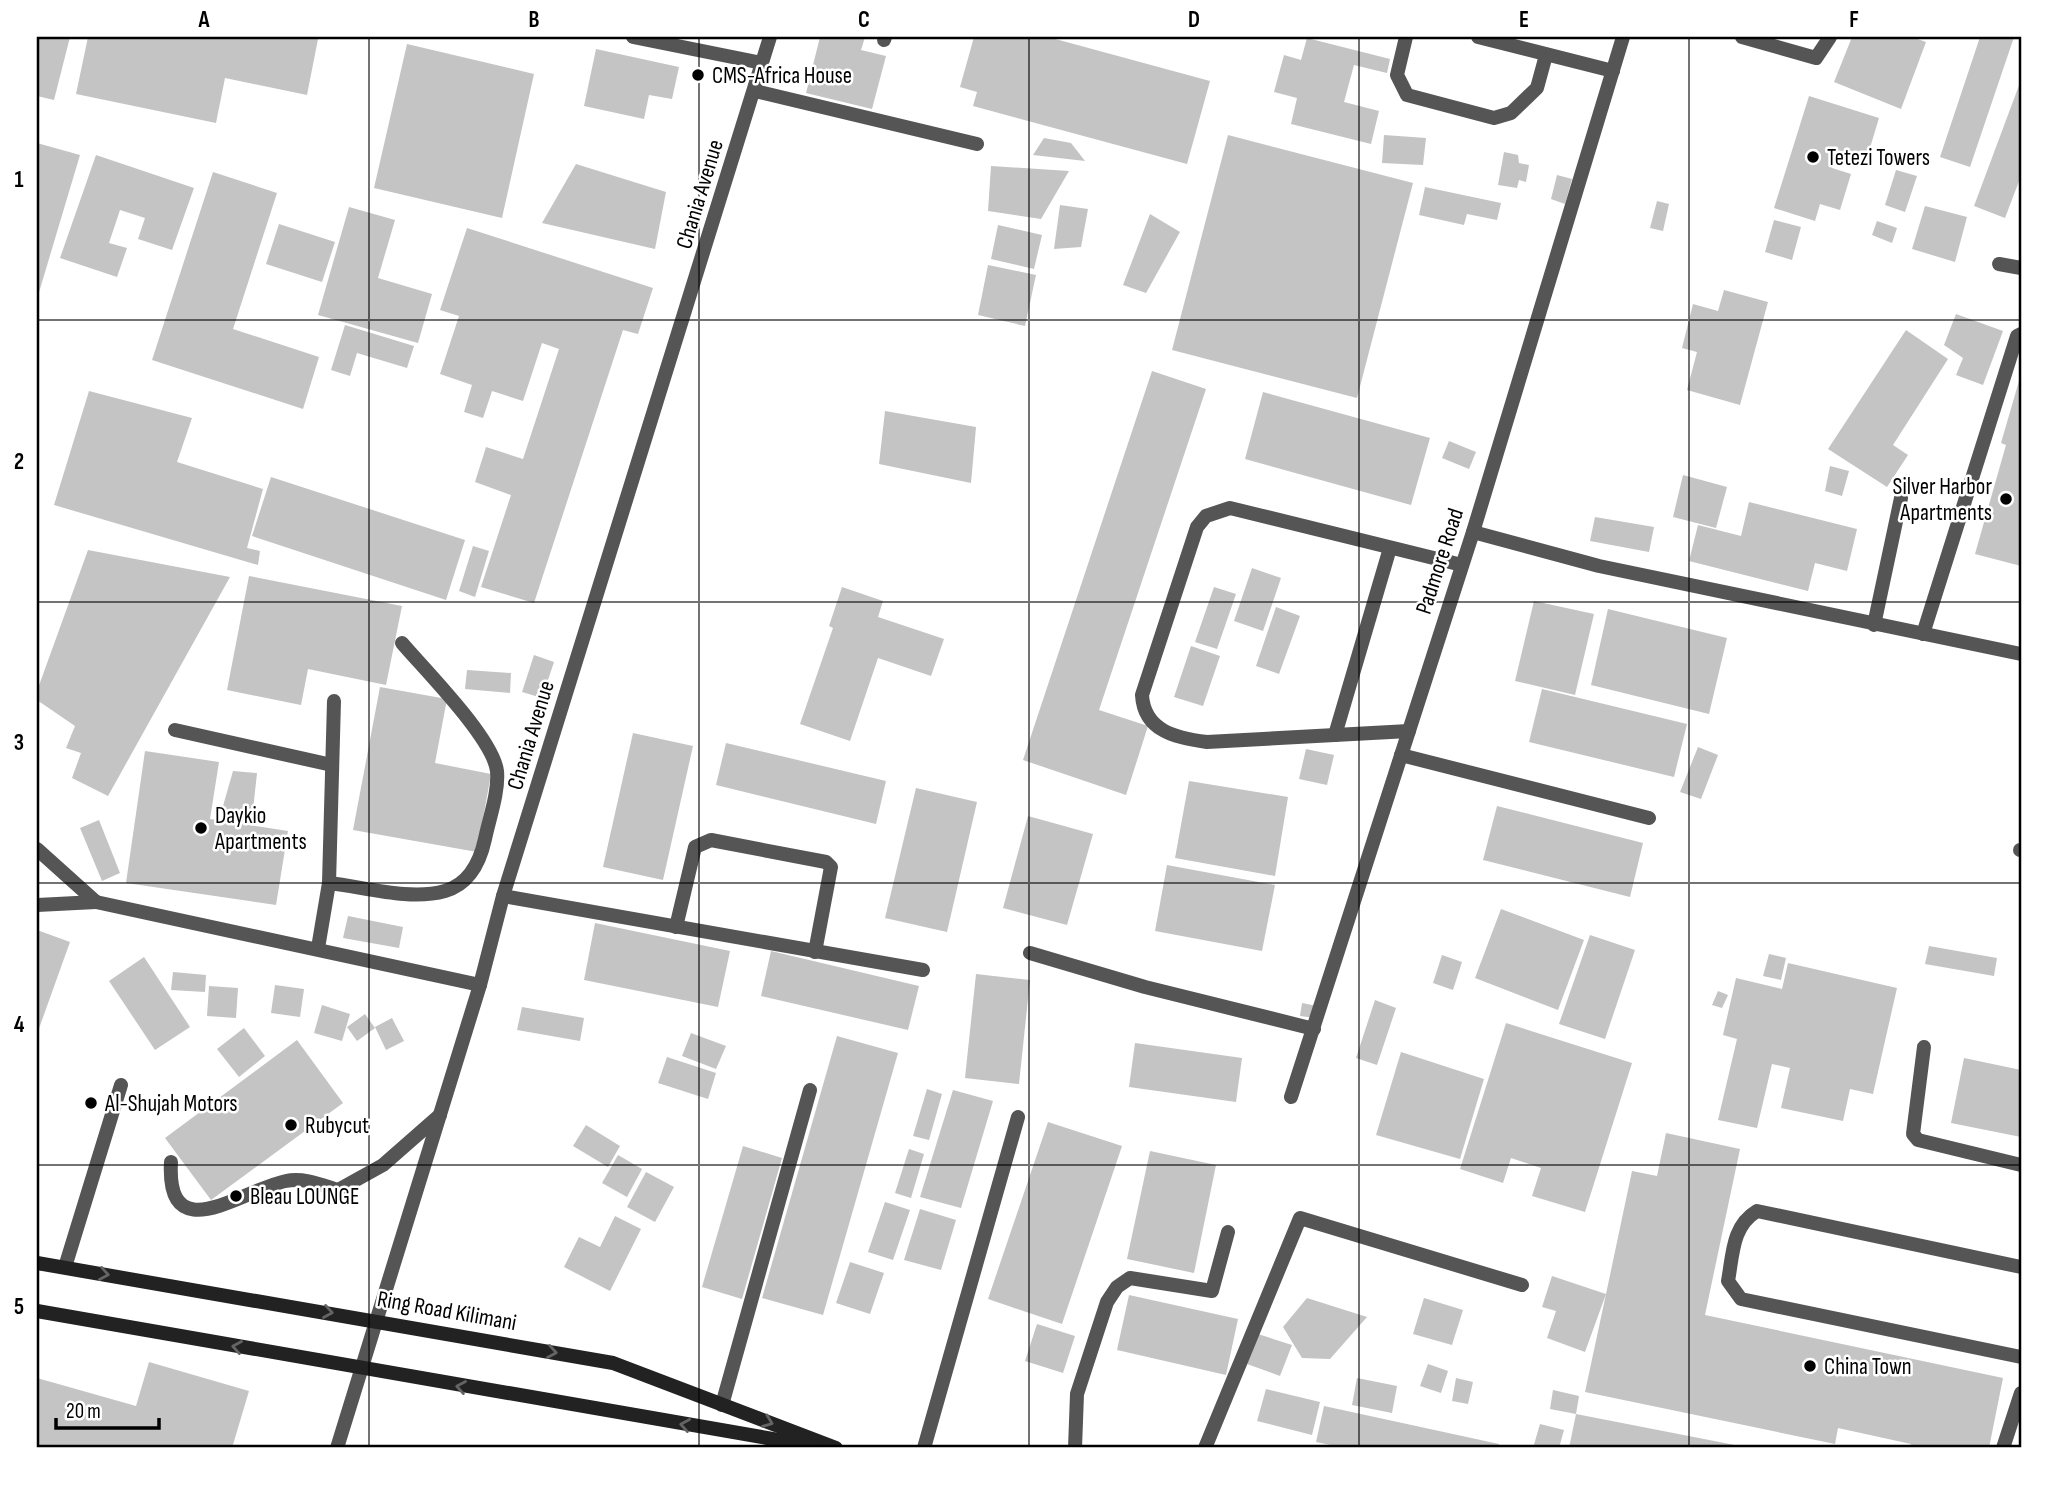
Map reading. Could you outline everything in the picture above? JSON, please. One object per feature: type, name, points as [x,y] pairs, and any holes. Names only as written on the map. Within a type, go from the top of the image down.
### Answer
[{"type":"main road","name":"Ring Road Kilimani","points":[[37,1263],[613,1363],[836,1448]]},
{"type":"main road","points":[[37,1311],[361,1370],[825,1448]]},
{"type":"street","points":[[633,37],[762,63]]},
{"type":"street","name":"Chania Avenue","points":[[337,1448],[480,985],[503,897],[770,37]]},
{"type":"street","points":[[1406,37],[1396,75],[1407,95],[1493,118],[1510,113],[1537,88],[1546,55]]},
{"type":"street","points":[[1478,37],[1613,71]]},
{"type":"street","name":"Padmore Road","points":[[1291,1097],[1473,532],[1623,37]]},
{"type":"street","points":[[1742,37],[1816,58],[1830,37]]},
{"type":"street","points":[[755,91],[977,144]]},
{"type":"street","points":[[1999,264],[2021,268]]},
{"type":"street","points":[[1923,634],[2017,336],[2021,334]]},
{"type":"street","points":[[1874,625],[1901,498]]},
{"type":"street","points":[[1409,731],[1207,742],[1160,731],[1142,709],[1142,695],[1197,527],[1206,516],[1230,508],[1462,565]]},
{"type":"street","points":[[1473,532],[1599,566],[2021,654]]},
{"type":"street","points":[[1335,735],[1390,548]]},
{"type":"street","points":[[329,883],[423,894],[444,891],[469,878],[483,846],[497,770],[489,752],[462,712],[402,643]]},
{"type":"street","points":[[318,948],[329,883],[334,701]]},
{"type":"street","points":[[175,730],[332,765]]},
{"type":"street","points":[[1401,755],[1649,818]]},
{"type":"street","points":[[676,927],[695,847],[711,840],[826,862],[831,867],[815,952]]},
{"type":"street","points":[[37,849],[96,902]]},
{"type":"street","points":[[503,897],[923,970]]},
{"type":"street","points":[[37,905],[96,902],[480,985]]},
{"type":"street","points":[[1030,953],[1145,987],[1314,1029]]},
{"type":"street","points":[[1924,1047],[1913,1134],[1918,1140],[2021,1165]]},
{"type":"street","points":[[65,1268],[121,1085]]},
{"type":"street","points":[[722,1405],[810,1090]]},
{"type":"street","points":[[172,1162],[170,1186],[182,1206],[198,1212],[286,1181],[303,1180],[338,1190],[383,1165],[440,1115]]},
{"type":"street","points":[[924,1448],[1018,1117]]},
{"type":"street","points":[[2021,1267],[1757,1211],[1744,1219],[1737,1233],[1728,1281],[1741,1299],[2021,1357]]},
{"type":"street","points":[[1205,1448],[1300,1218],[1522,1285]]},
{"type":"street","points":[[1075,1448],[1077,1394],[1107,1302],[1117,1287],[1130,1278],[1212,1291],[1228,1232]]},
{"type":"street","points":[[2003,1448],[2021,1393]]},
{"type":"building","points":[[37,37],[70,37],[54,100],[37,96]]},
{"type":"building","points":[[88,37],[318,39],[307,95],[225,78],[216,123],[76,94]]},
{"type":"building","points":[[820,37],[865,37],[861,50],[886,56],[872,109],[806,93]]},
{"type":"building","points":[[974,37],[1048,37],[1210,81],[1187,164],[973,106],[977,92],[960,87]]},
{"type":"building","points":[[1852,37],[1912,37],[1926,42],[1901,109],[1834,82]]},
{"type":"building","points":[[1980,37],[2014,37],[1970,167],[1940,157]]},
{"type":"building","points":[[1307,38],[1390,59],[1387,73],[1354,65],[1344,102],[1379,111],[1371,144],[1291,124],[1297,98],[1274,92],[1284,55],[1301,60]]},
{"type":"building","points":[[407,44],[534,74],[502,218],[374,188]]},
{"type":"building","points":[[596,49],[679,67],[672,99],[649,95],[644,119],[584,106]]},
{"type":"building","points":[[2021,80],[2021,176],[2005,218],[1974,206]]},
{"type":"building","name":"Tetezi Towers","points":[[1809,96],[1879,118],[1866,161],[1837,153],[1832,168],[1851,174],[1840,210],[1820,204],[1815,221],[1774,208]]},
{"type":"building","points":[[1228,135],[1413,183],[1357,398],[1172,350]]},
{"type":"building","points":[[1384,135],[1426,138],[1423,165],[1382,163]]},
{"type":"building","points":[[1044,138],[1071,143],[1085,161],[1033,155]]},
{"type":"building","points":[[37,143],[80,155],[37,299]]},
{"type":"building","points":[[1504,152],[1518,155],[1519,163],[1529,165],[1526,182],[1519,180],[1517,188],[1498,185]]},
{"type":"building","points":[[96,155],[194,188],[172,250],[138,239],[145,218],[120,210],[109,243],[127,248],[117,277],[60,258]]},
{"type":"building","points":[[576,164],[666,192],[655,249],[542,223]]},
{"type":"building","points":[[991,166],[1069,171],[1041,219],[988,211]]},
{"type":"building","points":[[1896,170],[1917,176],[1905,212],[1885,205]]},
{"type":"building","points":[[213,172],[277,193],[233,329],[319,357],[303,409],[152,360]]},
{"type":"building","points":[[1557,175],[1572,179],[1565,204],[1551,199]]},
{"type":"building","points":[[1425,187],[1501,203],[1497,220],[1467,214],[1464,225],[1419,215]]},
{"type":"building","points":[[1657,201],[1669,204],[1663,231],[1650,228]]},
{"type":"building","points":[[1060,205],[1088,209],[1081,247],[1054,249]]},
{"type":"building","points":[[1925,206],[1967,217],[1955,262],[1912,249]]},
{"type":"building","points":[[349,207],[395,220],[378,278],[432,294],[418,343],[318,315]]},
{"type":"building","points":[[1150,214],[1180,232],[1146,293],[1123,285]]},
{"type":"building","points":[[1774,220],[1801,227],[1792,260],[1765,252]]},
{"type":"building","points":[[1877,221],[1897,228],[1892,243],[1872,235]]},
{"type":"building","points":[[279,224],[335,242],[322,282],[266,264]]},
{"type":"building","points":[[998,225],[1042,235],[1034,269],[991,259]]},
{"type":"building","points":[[467,228],[653,288],[638,334],[623,330],[534,603],[481,587],[511,495],[475,482],[486,447],[523,459],[559,349],[542,343],[523,401],[492,391],[483,418],[464,412],[472,385],[440,374],[459,316],[440,310]]},
{"type":"building","points":[[988,265],[1036,275],[1025,326],[978,315]]},
{"type":"building","points":[[1724,290],[1768,302],[1740,405],[1687,390],[1697,352],[1682,348],[1693,304],[1718,311]]},
{"type":"building","points":[[1956,314],[2003,331],[1983,385],[1956,375],[1963,358],[1944,345]]},
{"type":"building","points":[[345,325],[414,346],[407,368],[357,353],[350,376],[331,370]]},
{"type":"building","points":[[1906,330],[1948,359],[1893,445],[1908,455],[1887,487],[1828,449]]},
{"type":"building","points":[[1152,371],[1206,389],[1099,710],[1148,726],[1126,795],[1023,760]]},
{"type":"building","name":"Silver Harbor Apartments","points":[[2021,374],[2021,566],[1975,554],[2006,445],[2001,443]]},
{"type":"building","points":[[89,391],[192,418],[177,462],[263,489],[247,548],[260,551],[258,565],[54,505]]},
{"type":"building","points":[[1263,392],[1430,438],[1411,505],[1245,459]]},
{"type":"building","points":[[885,411],[976,427],[971,483],[879,464]]},
{"type":"building","points":[[1449,441],[1476,452],[1469,469],[1442,458]]},
{"type":"building","points":[[1830,466],[1849,471],[1842,496],[1825,491]]},
{"type":"building","points":[[1683,475],[1727,487],[1716,528],[1673,517]]},
{"type":"building","points":[[271,477],[465,540],[446,600],[252,536]]},
{"type":"building","points":[[1749,502],[1857,529],[1847,571],[1815,563],[1808,591],[1689,561],[1698,525],[1741,536]]},
{"type":"building","points":[[1595,517],[1654,527],[1649,552],[1590,541]]},
{"type":"building","points":[[473,546],[489,551],[475,597],[459,591]]},
{"type":"building","points":[[88,550],[230,577],[108,796],[72,778],[81,753],[66,748],[75,726],[37,700],[37,691]]},
{"type":"building","points":[[1252,568],[1281,578],[1263,631],[1234,621]]},
{"type":"building","points":[[249,576],[402,606],[386,685],[308,669],[301,705],[227,690]]},
{"type":"building","points":[[842,587],[883,601],[878,617],[944,639],[931,676],[878,658],[850,741],[800,724],[833,628],[829,626]]},
{"type":"building","points":[[1214,587],[1236,594],[1217,649],[1195,642]]},
{"type":"building","points":[[1534,601],[1594,614],[1575,695],[1515,681]]},
{"type":"building","points":[[1276,607],[1300,616],[1279,674],[1256,666]]},
{"type":"building","points":[[1608,609],[1727,638],[1709,714],[1591,685]]},
{"type":"building","points":[[1191,646],[1220,656],[1203,706],[1174,697]]},
{"type":"building","points":[[534,655],[554,662],[542,698],[522,692]]},
{"type":"building","points":[[467,670],[511,673],[510,693],[465,689]]},
{"type":"building","name":"Daykio Apartments","points":[[380,687],[447,699],[435,763],[491,774],[477,852],[353,830]]},
{"type":"building","points":[[1542,689],[1687,724],[1674,777],[1529,742]]},
{"type":"building","points":[[633,733],[693,746],[663,880],[603,867]]},
{"type":"building","points":[[726,743],[886,781],[876,824],[716,785]]},
{"type":"building","points":[[1698,747],[1718,755],[1701,799],[1680,792]]},
{"type":"building","points":[[1306,749],[1334,755],[1327,785],[1299,779]]},
{"type":"building","name":"Daykio Apartments","points":[[145,751],[219,762],[210,819],[288,831],[276,905],[126,883]]},
{"type":"building","points":[[233,771],[257,773],[252,819],[221,813]]},
{"type":"building","points":[[1189,781],[1288,797],[1275,876],[1175,858]]},
{"type":"building","points":[[916,788],[977,802],[947,932],[885,918]]},
{"type":"building","points":[[1497,806],[1643,843],[1630,897],[1483,860]]},
{"type":"building","points":[[1028,816],[1093,834],[1067,925],[1003,908]]},
{"type":"building","points":[[99,820],[120,873],[102,881],[80,828]]},
{"type":"building","points":[[1167,865],[1275,885],[1262,951],[1155,931]]},
{"type":"building","points":[[1501,909],[1584,940],[1558,1010],[1475,978]]},
{"type":"building","points":[[348,916],[403,927],[399,948],[343,938]]},
{"type":"building","points":[[595,923],[730,951],[718,1007],[584,980]]},
{"type":"building","points":[[37,930],[70,942],[37,1034]]},
{"type":"building","points":[[1590,935],[1635,950],[1605,1039],[1559,1024]]},
{"type":"building","points":[[1929,946],[1997,958],[1994,976],[1925,964]]},
{"type":"building","points":[[771,951],[919,986],[908,1030],[761,996]]},
{"type":"building","points":[[1769,954],[1786,958],[1781,980],[1763,976]]},
{"type":"building","points":[[1442,955],[1462,962],[1453,990],[1433,983]]},
{"type":"building","points":[[144,957],[190,1027],[155,1050],[109,981]]},
{"type":"building","points":[[1788,963],[1897,988],[1873,1094],[1850,1089],[1843,1121],[1781,1108],[1790,1068],[1772,1064],[1757,1128],[1718,1120],[1737,1039],[1723,1035],[1736,978],[1782,989]]},
{"type":"building","points":[[173,972],[206,975],[205,992],[171,990]]},
{"type":"building","points":[[976,974],[1030,980],[1019,1084],[965,1078]]},
{"type":"building","points":[[275,985],[304,989],[300,1017],[271,1013]]},
{"type":"building","points":[[209,986],[238,988],[236,1018],[207,1016]]},
{"type":"building","points":[[1718,991],[1728,995],[1722,1008],[1712,1005]]},
{"type":"building","points":[[1375,1000],[1396,1008],[1377,1065],[1356,1058]]},
{"type":"building","points":[[1302,1003],[1317,1006],[1315,1018],[1300,1016]]},
{"type":"building","points":[[322,1005],[350,1014],[342,1041],[314,1033]]},
{"type":"building","points":[[522,1007],[584,1018],[580,1041],[517,1030]]},
{"type":"building","points":[[365,1014],[375,1028],[357,1041],[347,1027]]},
{"type":"building","points":[[392,1018],[404,1041],[386,1050],[375,1027]]},
{"type":"building","points":[[1506,1023],[1632,1063],[1585,1212],[1532,1196],[1541,1168],[1511,1158],[1503,1183],[1460,1169]]},
{"type":"building","points":[[244,1028],[265,1056],[239,1077],[217,1049]]},
{"type":"building","points":[[691,1033],[726,1046],[716,1069],[682,1056]]},
{"type":"building","points":[[837,1036],[898,1053],[823,1315],[762,1298]]},
{"type":"building","points":[[297,1040],[343,1103],[211,1200],[165,1138]]},
{"type":"building","points":[[1135,1043],[1242,1058],[1236,1102],[1129,1087]]},
{"type":"building","points":[[1401,1052],[1484,1079],[1460,1159],[1376,1135]]},
{"type":"building","points":[[667,1057],[716,1073],[708,1099],[658,1083]]},
{"type":"building","points":[[1964,1058],[2021,1070],[2021,1137],[1951,1123]]},
{"type":"building","points":[[927,1089],[942,1094],[929,1140],[913,1136]]},
{"type":"building","points":[[953,1090],[993,1101],[961,1208],[920,1197]]},
{"type":"building","points":[[1048,1122],[1122,1146],[1062,1324],[988,1299]]},
{"type":"building","points":[[586,1125],[620,1146],[608,1167],[573,1146]]},
{"type":"building","points":[[1666,1133],[1740,1149],[1705,1315],[2003,1378],[1989,1448],[1910,1448],[1911,1444],[1838,1428],[1835,1444],[1585,1392],[1632,1171],[1657,1176]]},
{"type":"building","points":[[743,1146],[782,1158],[742,1299],[702,1287]]},
{"type":"building","points":[[909,1149],[924,1154],[911,1198],[895,1193]]},
{"type":"building","points":[[1150,1151],[1216,1165],[1194,1273],[1127,1259]]},
{"type":"building","points":[[618,1155],[642,1169],[627,1197],[602,1183]]},
{"type":"building","points":[[646,1172],[674,1187],[655,1222],[627,1207]]},
{"type":"building","points":[[885,1202],[910,1210],[893,1260],[868,1252]]},
{"type":"building","points":[[920,1209],[956,1220],[941,1270],[904,1260]]},
{"type":"building","points":[[615,1216],[641,1229],[610,1291],[564,1267],[579,1237],[600,1247]]},
{"type":"building","points":[[850,1262],[884,1273],[870,1314],[836,1303]]},
{"type":"building","points":[[1552,1276],[1606,1294],[1585,1352],[1547,1338],[1556,1311],[1542,1307]]},
{"type":"building","points":[[1129,1295],[1238,1319],[1226,1375],[1117,1350]]},
{"type":"building","points":[[1307,1298],[1367,1317],[1330,1359],[1302,1358],[1283,1327]]},
{"type":"building","points":[[1424,1298],[1463,1310],[1452,1345],[1413,1334]]},
{"type":"building","points":[[1037,1324],[1075,1336],[1063,1373],[1025,1361]]},
{"type":"building","points":[[1258,1334],[1292,1345],[1280,1376],[1247,1364]]},
{"type":"building","points":[[149,1362],[249,1391],[232,1448],[37,1448],[37,1378],[136,1406]]},
{"type":"building","points":[[1428,1364],[1448,1371],[1441,1393],[1420,1386]]},
{"type":"building","points":[[1357,1378],[1397,1386],[1392,1413],[1352,1405]]},
{"type":"building","points":[[1456,1378],[1473,1382],[1468,1404],[1452,1401]]},
{"type":"building","points":[[1266,1389],[1320,1402],[1312,1435],[1257,1421]]},
{"type":"building","points":[[1553,1390],[1579,1396],[1576,1414],[1550,1409]]},
{"type":"building","points":[[1324,1406],[1499,1444],[1499,1448],[1345,1448],[1316,1442]]},
{"type":"building","points":[[1576,1414],[1745,1447],[1745,1448],[1569,1448]]},
{"type":"building","points":[[1540,1424],[1564,1430],[1559,1448],[1533,1448]]},
{"type":"place","name":"CMS-Africa House","points":[[698,75]]},
{"type":"place","name":"Tetezi Towers","points":[[1813,157]]},
{"type":"place","name":"Silver Harbor Apartments","points":[[2006,499]]},
{"type":"place","name":"Daykio Apartments","points":[[201,828]]},
{"type":"place","name":"Al-Shujah Motors","points":[[91,1103]]},
{"type":"place","name":"Rubycut","points":[[291,1125]]},
{"type":"place","name":"Bleau LOUNGE","points":[[236,1196]]},
{"type":"place","name":"China Town","points":[[1810,1366]]}]
